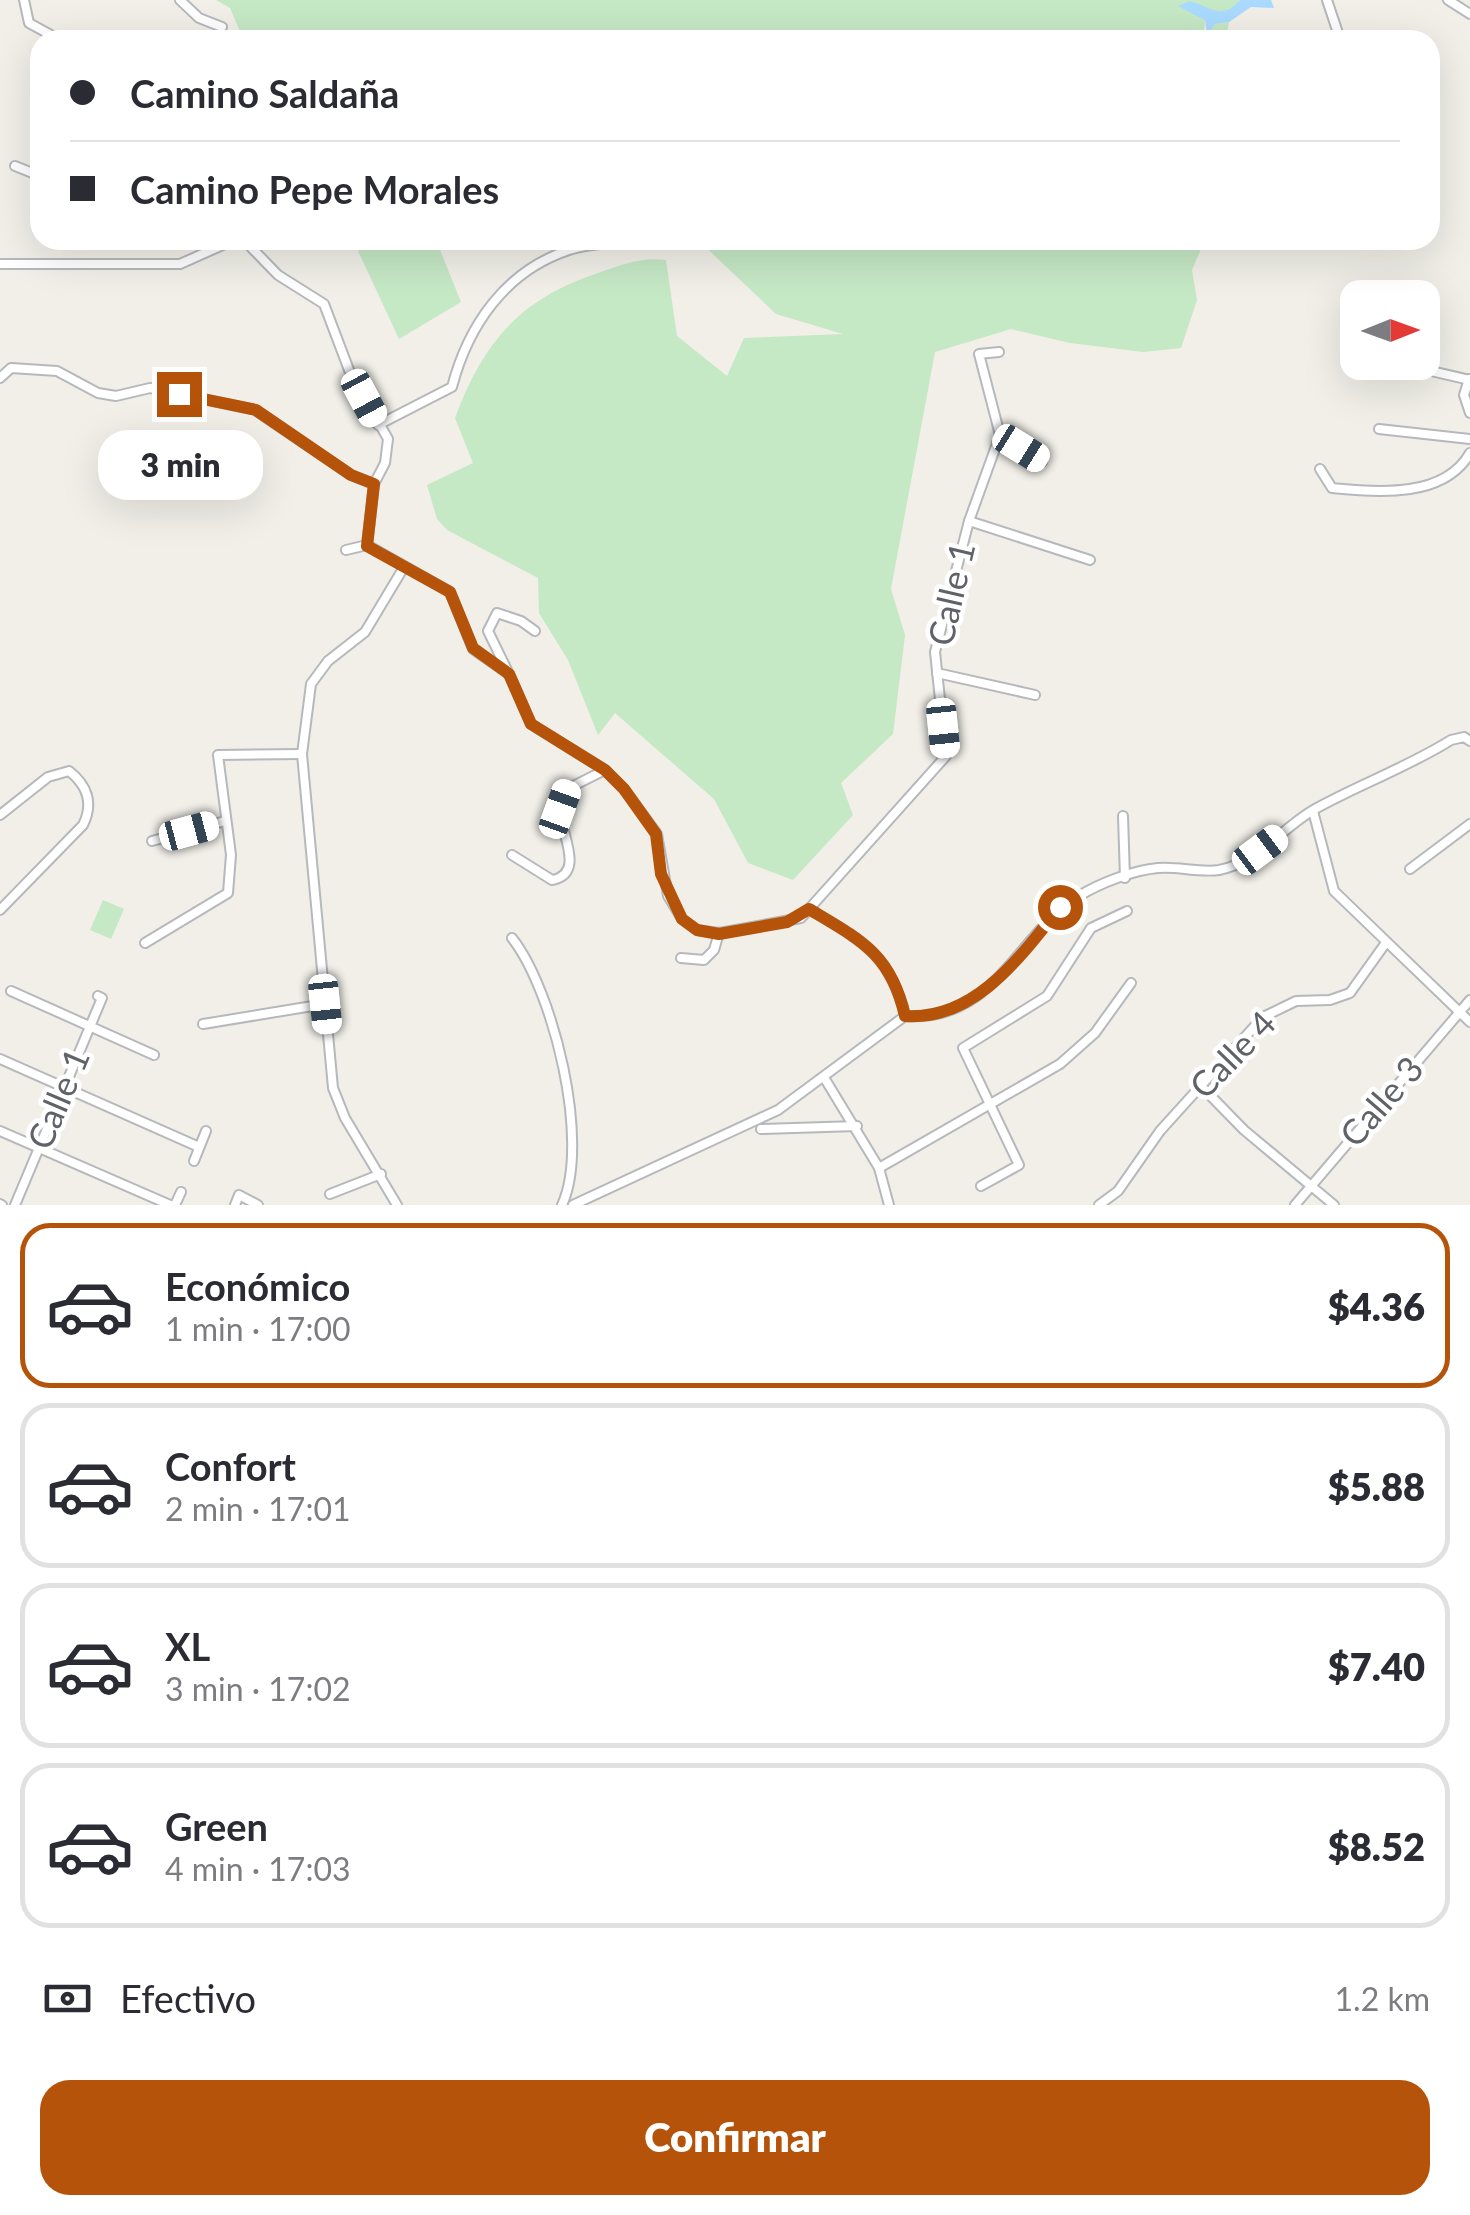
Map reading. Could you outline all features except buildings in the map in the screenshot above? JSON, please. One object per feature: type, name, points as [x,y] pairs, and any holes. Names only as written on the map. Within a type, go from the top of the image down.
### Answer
[{"type":"street","points":[[24,0],[29,24],[41,30]]},
{"type":"street","points":[[180,0],[199,18],[222,27]]},
{"type":"street","points":[[1327,0],[1337,30]]},
{"type":"street","points":[[1448,0],[1470,14]]},
{"type":"street","points":[[15,166],[30,172]]},
{"type":"street","points":[[0,264],[180,264],[212,250]]},
{"type":"street","points":[[254,250],[278,275],[324,304],[349,370],[388,439],[385,462],[374,484],[367,546]]},
{"type":"street","points":[[378,425],[452,387],[462,347],[478,318],[528,270],[568,250]]},
{"type":"street","points":[[998,352],[979,354],[1000,435],[1042,462]]},
{"type":"street","points":[[0,378],[11,368],[58,371],[98,393],[116,396],[150,388],[256,410],[351,475],[374,484]]},
{"type":"street","points":[[1440,372],[1470,379],[1464,395],[1470,413]]},
{"type":"street","points":[[1379,429],[1470,439]]},
{"type":"street","name":"Calle 1","points":[[809,909],[946,756],[934,652],[969,521],[1000,435]]},
{"type":"street","points":[[1320,469],[1332,488],[1393,493],[1458,472],[1470,453]]},
{"type":"street","points":[[969,521],[1090,560]]},
{"type":"street","points":[[346,550],[367,546],[450,592],[473,648],[509,674]]},
{"type":"street","points":[[396,1205],[338,1104],[302,754],[312,684],[328,661],[364,632],[404,568]]},
{"type":"street","points":[[535,631],[522,621],[497,613],[488,631],[531,724],[605,770],[656,834],[664,885],[682,919],[697,930],[719,934],[787,922],[809,909],[882,959],[897,984],[905,1016]]},
{"type":"street","points":[[938,674],[1035,695]]},
{"type":"street","points":[[574,1205],[762,1118],[825,1079],[905,1016],[926,1018],[982,992],[1004,976],[1060,907],[1095,886],[1156,868],[1218,870],[1240,863],[1313,810],[1406,767],[1451,740],[1464,737],[1470,742]]},
{"type":"street","points":[[145,943],[220,902],[228,892],[231,855],[218,755],[302,754]]},
{"type":"street","points":[[0,814],[48,777],[69,770],[80,780],[90,806],[84,825],[0,910]]},
{"type":"street","points":[[512,855],[552,880],[562,878],[568,872],[570,858],[560,809],[567,789],[605,770]]},
{"type":"street","points":[[1313,810],[1334,891],[1470,1022]]},
{"type":"street","points":[[1123,816],[1124,878]]},
{"type":"street","points":[[152,841],[225,822]]},
{"type":"street","points":[[1410,869],[1470,824]]},
{"type":"street","points":[[981,1186],[1019,1166],[963,1048],[1047,996],[1090,928],[1128,911]]},
{"type":"street","points":[[680,958],[704,960],[714,950],[719,934]]},
{"type":"street","points":[[512,938],[538,980],[567,1093],[571,1160],[562,1205]]},
{"type":"street","name":"Calle 4","points":[[1099,1205],[1118,1191],[1160,1131],[1279,1006],[1330,1000],[1350,993],[1385,944]]},
{"type":"street","points":[[880,1168],[1060,1064],[1095,1033],[1131,983]]},
{"type":"street","points":[[11,991],[154,1055]]},
{"type":"street","name":"Calle 1","points":[[15,1205],[102,998],[98,996]]},
{"type":"street","name":"Calle 3","points":[[1295,1205],[1470,1000]]},
{"type":"street","points":[[204,1024],[325,1004]]},
{"type":"street","points":[[0,1058],[199,1147]]},
{"type":"street","points":[[825,1079],[880,1168],[890,1205]]},
{"type":"street","points":[[1201,1086],[1244,1130],[1334,1205]]},
{"type":"street","points":[[761,1129],[856,1126]]},
{"type":"street","points":[[194,1160],[206,1130]]},
{"type":"street","points":[[0,1131],[173,1205],[181,1192]]},
{"type":"street","points":[[330,1194],[381,1174]]},
{"type":"street","points":[[235,1205],[239,1196],[258,1205]]},
{"type":"green space","points":[[216,0],[1240,0],[1232,9],[1218,13],[1190,1],[1189,10],[1205,20],[1204,30],[239,30],[230,8]]},
{"type":"green space","points":[[1229,22],[1228,30],[1208,30],[1215,24]]},
{"type":"green space","points":[[358,250],[440,250],[461,302],[399,339]]},
{"type":"green space","points":[[709,250],[1201,250],[1192,270],[1197,300],[1181,348],[1143,352],[1070,343],[1011,329],[935,352],[891,589],[905,635],[893,734],[841,783],[853,815],[793,880],[748,863],[714,799],[615,713],[598,735],[568,660],[539,613],[538,578],[447,530],[437,519],[427,485],[473,463],[455,418],[492,346],[526,310],[571,284],[623,265],[666,260],[677,336],[727,376],[744,338],[843,334],[776,314]]},
{"type":"green space","points":[[103,900],[124,909],[111,939],[90,930]]},
{"type":"water","points":[[1240,0],[1271,0],[1274,8],[1251,7],[1229,22],[1206,30],[1205,20],[1178,6],[1190,1],[1222,11]]},
{"type":"route","points":[[179,394],[256,410],[351,475],[374,484],[367,546],[450,592],[473,648],[509,674],[531,724],[605,770],[624,789],[656,834],[668,896],[682,919],[697,930],[719,934],[751,929],[800,918],[809,909],[848,932],[882,959],[897,984],[905,1016],[926,1018],[982,992],[1004,976],[1060,907]]}]
